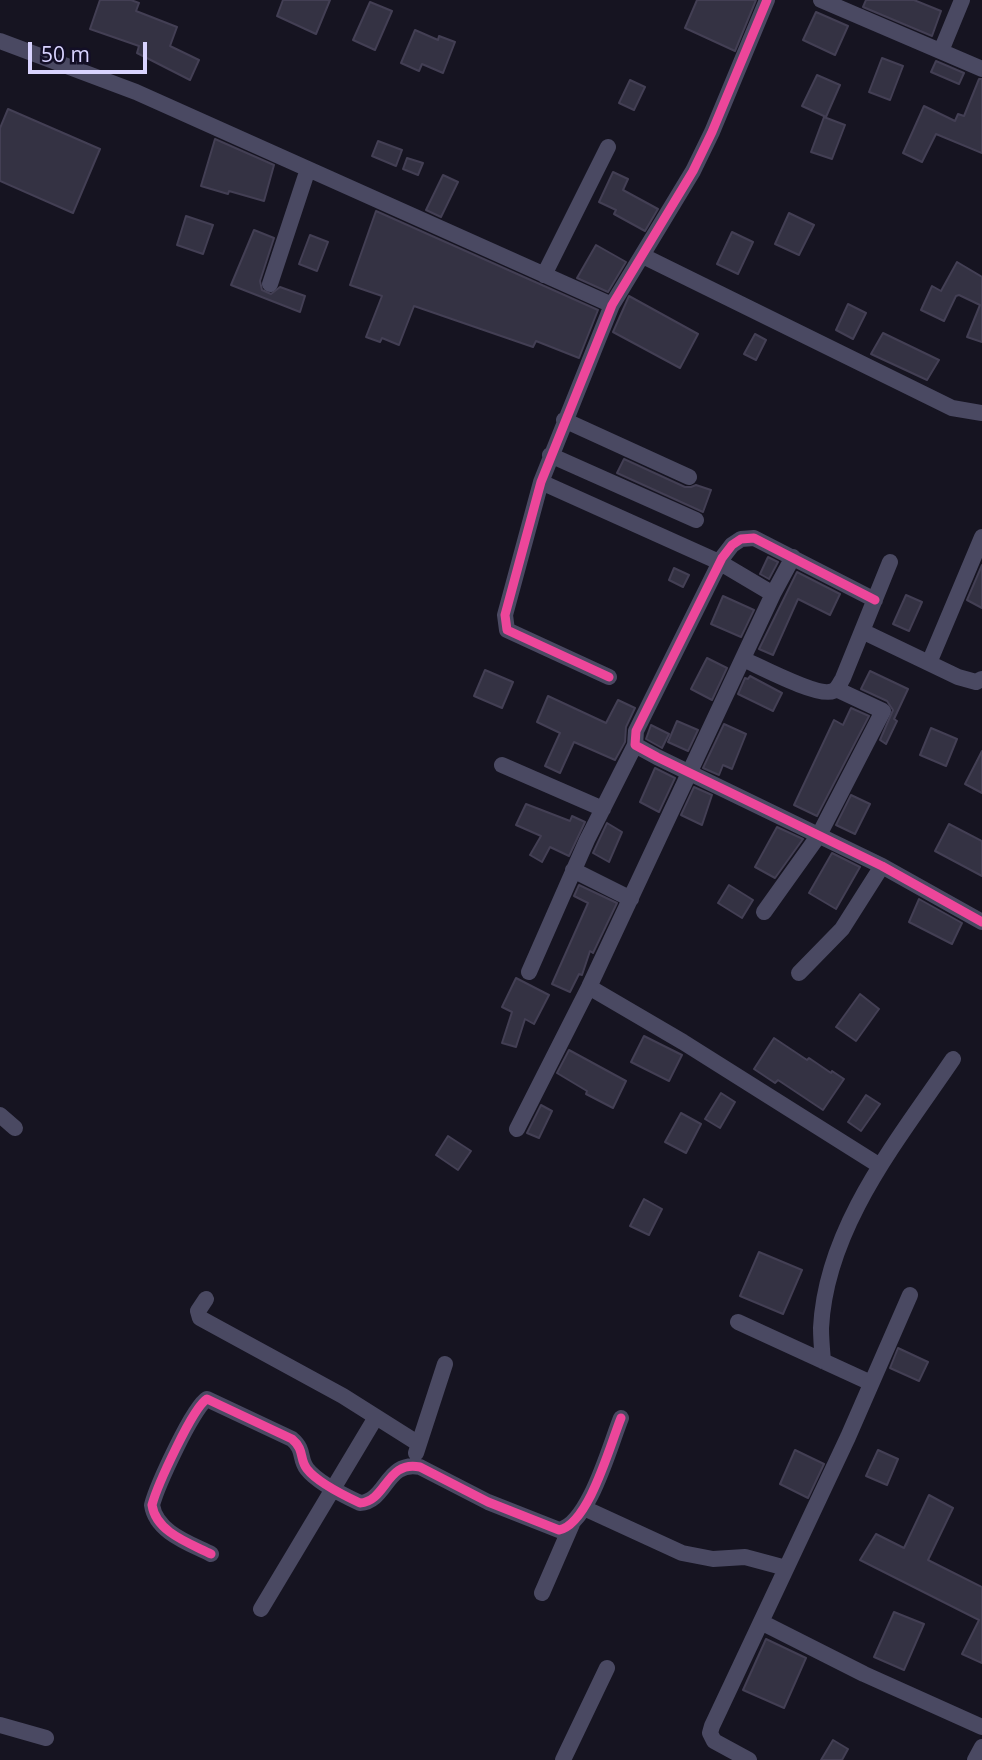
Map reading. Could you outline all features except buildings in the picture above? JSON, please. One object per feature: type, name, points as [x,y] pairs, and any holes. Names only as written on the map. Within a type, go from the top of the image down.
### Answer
[{"type":"street","points":[[609,677],[507,630],[505,615],[550,455],[611,305],[693,171],[767,0]]},
{"type":"street","points":[[821,0],[982,69]]},
{"type":"street","points":[[941,51],[962,0]]},
{"type":"street","points":[[0,41],[136,92],[611,305]]},
{"type":"street","points":[[544,275],[608,148]]},
{"type":"street","points":[[270,284],[308,169]]},
{"type":"street","points":[[643,256],[952,408],[982,413]]},
{"type":"street","points":[[564,420],[688,477]]},
{"type":"street","points":[[550,455],[696,520]]},
{"type":"street","points":[[541,482],[719,562],[773,594]]},
{"type":"street","points":[[929,663],[982,537]]},
{"type":"street","points":[[529,972],[573,870],[635,745],[636,731],[719,562],[732,545],[741,539],[754,538],[875,600]]},
{"type":"street","points":[[517,1129],[589,987],[773,594],[793,557]]},
{"type":"street","points":[[743,659],[816,691],[830,693],[836,689],[890,562]]},
{"type":"street","points":[[862,631],[971,682],[982,679]]},
{"type":"street","points":[[764,912],[819,835],[883,711],[836,689]]},
{"type":"street","points":[[635,745],[882,866],[982,922]]},
{"type":"street","points":[[502,765],[603,809]]},
{"type":"street","points":[[799,973],[842,929],[882,866]]},
{"type":"street","points":[[573,870],[631,899]]},
{"type":"street","points":[[589,987],[683,1042],[880,1166]]},
{"type":"street","points":[[822,1361],[821,1328],[834,1261],[854,1214],[880,1166],[953,1059]]},
{"type":"street","points":[[0,1115],[15,1128]]},
{"type":"street","points":[[749,1760],[714,1741],[710,1732],[910,1295]]},
{"type":"street","points":[[206,1299],[198,1311],[200,1318],[343,1396],[419,1444]]},
{"type":"street","points":[[738,1322],[871,1383]]},
{"type":"street","points":[[412,1465],[445,1364]]},
{"type":"street","points":[[211,1554],[159,1524],[152,1505],[179,1443],[203,1401],[211,1400],[292,1439],[300,1447],[307,1469],[360,1503],[366,1503],[395,1472],[412,1465],[550,1528],[559,1530],[572,1524]]},
{"type":"street","points":[[261,1609],[376,1417]]},
{"type":"street","points":[[542,1593],[572,1524],[584,1508],[621,1418]]},
{"type":"street","points":[[584,1508],[682,1553],[713,1559],[744,1558],[786,1569]]},
{"type":"street","points":[[761,1622],[864,1674],[982,1727]]},
{"type":"street","points":[[563,1760],[607,1668]]},
{"type":"street","points":[[0,1725],[46,1738]]},
{"type":"street","points":[[975,1760],[982,1747]]},
{"type":"cycle path","points":[[609,677],[507,630],[505,615],[541,482],[612,305],[693,171],[767,0]]},
{"type":"cycle path","points":[[875,600],[754,538],[741,539],[732,545],[722,558],[636,731],[635,745],[882,866],[982,922]]},
{"type":"cycle path","points":[[211,1554],[167,1529],[160,1522],[152,1505],[185,1431],[207,1399],[292,1439],[299,1447],[305,1465],[317,1479],[360,1503],[376,1496],[400,1469],[420,1467],[488,1502],[559,1530],[570,1525],[589,1499],[621,1418]]}]
